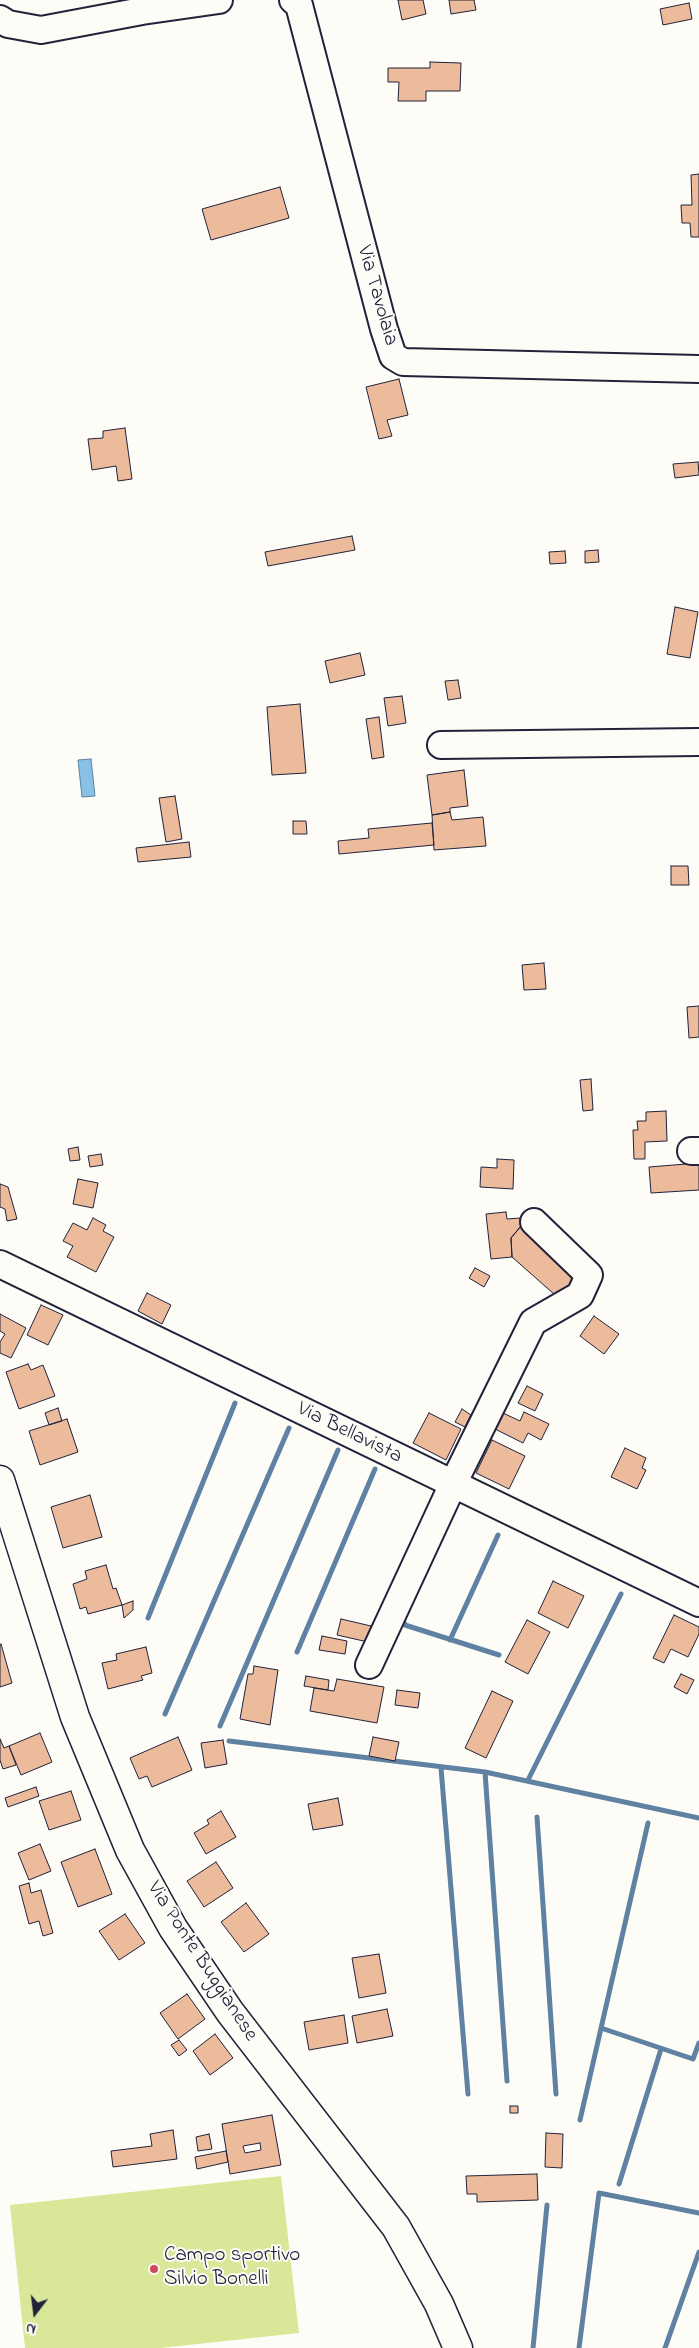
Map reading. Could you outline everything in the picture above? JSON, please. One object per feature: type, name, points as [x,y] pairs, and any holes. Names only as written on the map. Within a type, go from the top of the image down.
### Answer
[{"type":"main road","name":"Via Ponte Buggianese","points":[[0,1480],[75,1717],[130,1850],[173,1928],[230,2012],[396,2227],[439,2304],[458,2348]]},
{"type":"street","points":[[0,19],[8,24],[41,30],[142,11],[219,0]]},
{"type":"street","name":"Via Tavolaia","points":[[292,0],[299,5],[384,329],[393,356],[403,362],[699,369]]},
{"type":"street","points":[[441,745],[699,742]]},
{"type":"street","points":[[369,1665],[453,1484],[533,1322],[580,1295],[589,1275],[534,1222]]},
{"type":"street","name":"Via Bellavista","points":[[0,1264],[699,1603]]},
{"type":"green space","name":"Campo sportivo Silvio Bonelli","points":[[281,2176],[299,2333],[161,2348],[25,2348],[10,2205]]},
{"type":"water","points":[[91,759],[95,796],[82,797],[78,760]]},
{"type":"building","points":[[398,0],[423,0],[426,14],[402,20]]},
{"type":"building","points":[[449,0],[474,0],[476,10],[451,14]]},
{"type":"building","points":[[689,3],[692,19],[663,25],[660,9]]},
{"type":"building","points":[[430,62],[461,63],[460,91],[426,91],[426,101],[398,101],[399,82],[388,82],[388,68],[430,68]]},
{"type":"building","points":[[699,174],[699,237],[691,237],[690,223],[682,223],[681,205],[692,205],[691,175]]},
{"type":"building","points":[[280,187],[289,218],[211,240],[202,209]]},
{"type":"building","points":[[399,379],[408,415],[387,420],[392,436],[379,439],[366,387]]},
{"type":"building","points":[[125,428],[132,479],[118,481],[116,466],[92,470],[88,439],[103,438],[103,431]]},
{"type":"building","points":[[698,462],[699,475],[675,478],[673,464]]},
{"type":"building","points":[[352,536],[355,550],[268,566],[265,552]]},
{"type":"building","points":[[598,550],[599,562],[585,563],[585,551]]},
{"type":"building","points":[[565,551],[566,563],[550,564],[549,552]]},
{"type":"building","points":[[675,607],[698,612],[690,658],[667,654]]},
{"type":"building","points":[[360,653],[365,675],[330,683],[325,661]]},
{"type":"building","points":[[458,680],[461,698],[448,700],[445,681]]},
{"type":"building","points":[[402,696],[406,723],[388,726],[384,698]]},
{"type":"building","points":[[300,704],[306,773],[272,775],[267,707]]},
{"type":"building","points":[[379,717],[384,757],[372,759],[366,719]]},
{"type":"building","points":[[464,770],[468,806],[450,808],[450,812],[432,815],[427,775]]},
{"type":"building","points":[[175,796],[182,839],[166,842],[159,798]]},
{"type":"building","points":[[450,812],[452,820],[483,817],[486,846],[434,850],[432,815]]},
{"type":"building","points":[[293,821],[306,821],[307,834],[293,834]]},
{"type":"building","points":[[432,823],[434,845],[339,854],[338,841],[369,838],[368,829]]},
{"type":"building","points":[[189,842],[191,857],[138,862],[136,848]]},
{"type":"building","points":[[671,866],[688,866],[689,885],[671,885]]},
{"type":"building","points":[[544,963],[546,989],[524,990],[522,965]]},
{"type":"building","points":[[699,1006],[699,1037],[689,1038],[687,1007]]},
{"type":"building","points":[[591,1079],[593,1110],[583,1111],[580,1080]]},
{"type":"building","points":[[666,1111],[667,1141],[645,1142],[645,1159],[634,1159],[633,1130],[638,1130],[637,1121],[646,1121],[646,1112]]},
{"type":"building","points":[[78,1147],[80,1160],[70,1161],[68,1149]]},
{"type":"building","points":[[101,1154],[103,1165],[90,1167],[88,1156]]},
{"type":"building","points":[[497,1159],[514,1160],[513,1189],[480,1187],[481,1167],[497,1168]]},
{"type":"building","points":[[699,1163],[699,1190],[651,1193],[649,1167]]},
{"type":"building","points":[[78,1179],[98,1183],[93,1208],[73,1204]]},
{"type":"building","points":[[0,1184],[8,1187],[17,1219],[7,1221],[5,1209],[0,1207]]},
{"type":"building","points":[[506,1212],[507,1219],[520,1218],[521,1226],[511,1238],[512,1257],[491,1259],[486,1214]]},
{"type":"building","points":[[93,1218],[106,1225],[103,1231],[114,1237],[96,1272],[67,1257],[73,1246],[63,1241],[73,1223],[87,1230]]},
{"type":"building","points":[[521,1226],[546,1249],[587,1276],[563,1302],[512,1257],[511,1238]]},
{"type":"building","points":[[475,1268],[490,1276],[484,1287],[469,1278]]},
{"type":"building","points":[[147,1293],[171,1305],[162,1324],[138,1311]]},
{"type":"building","points":[[41,1305],[63,1315],[48,1345],[27,1335]]},
{"type":"building","points":[[0,1314],[26,1328],[11,1358],[0,1353],[0,1342],[5,1334],[0,1331]]},
{"type":"building","points":[[594,1316],[619,1334],[604,1354],[580,1336]]},
{"type":"building","points":[[28,1364],[31,1370],[43,1365],[55,1396],[19,1409],[6,1372]]},
{"type":"building","points":[[527,1386],[543,1394],[535,1411],[518,1403]]},
{"type":"building","points":[[58,1408],[62,1421],[49,1425],[45,1413]]},
{"type":"building","points":[[462,1409],[471,1415],[465,1427],[455,1422]]},
{"type":"building","points":[[524,1412],[549,1424],[541,1440],[528,1433],[523,1443],[495,1429],[503,1413],[520,1421]]},
{"type":"building","points":[[429,1413],[461,1429],[446,1460],[413,1443]]},
{"type":"building","points":[[67,1419],[78,1452],[40,1465],[29,1431]]},
{"type":"building","points":[[492,1440],[525,1456],[509,1489],[476,1473]]},
{"type":"building","points":[[625,1448],[646,1458],[642,1468],[646,1470],[637,1489],[611,1477]]},
{"type":"building","points":[[90,1495],[102,1537],[63,1548],[51,1507]]},
{"type":"building","points":[[106,1565],[113,1589],[116,1588],[122,1605],[88,1614],[86,1607],[80,1609],[73,1584],[87,1579],[85,1571]]},
{"type":"building","points":[[553,1581],[584,1596],[568,1628],[538,1613]]},
{"type":"building","points":[[133,1601],[133,1610],[124,1618],[122,1605]]},
{"type":"building","points":[[674,1615],[699,1627],[699,1634],[688,1657],[671,1649],[664,1663],[653,1658]]},
{"type":"building","points":[[341,1619],[371,1626],[368,1642],[337,1635]]},
{"type":"building","points":[[527,1620],[550,1632],[528,1674],[505,1662]]},
{"type":"building","points":[[322,1636],[347,1641],[345,1654],[319,1650]]},
{"type":"building","points":[[0,1645],[12,1683],[0,1687]]},
{"type":"building","points":[[146,1647],[152,1673],[141,1676],[143,1680],[108,1689],[102,1663],[117,1660],[116,1654]]},
{"type":"building","points":[[254,1666],[278,1670],[270,1725],[240,1719],[248,1674],[253,1674]]},
{"type":"building","points":[[681,1674],[694,1680],[687,1694],[674,1687]]},
{"type":"building","points":[[306,1676],[329,1680],[328,1690],[304,1686]]},
{"type":"building","points":[[337,1679],[384,1687],[377,1723],[310,1711],[314,1688],[334,1691]]},
{"type":"building","points":[[397,1690],[420,1693],[418,1708],[395,1705]]},
{"type":"building","points":[[492,1691],[513,1701],[486,1758],[465,1748]]},
{"type":"building","points":[[40,1733],[52,1762],[21,1775],[9,1746]]},
{"type":"building","points":[[178,1737],[192,1770],[152,1787],[147,1776],[139,1779],[130,1758]]},
{"type":"building","points":[[373,1737],[399,1742],[395,1761],[369,1756]]},
{"type":"building","points":[[0,1739],[4,1748],[9,1746],[16,1765],[3,1769],[0,1760]]},
{"type":"building","points":[[223,1740],[227,1764],[205,1768],[201,1743]]},
{"type":"building","points":[[36,1787],[39,1796],[8,1807],[5,1798]]},
{"type":"building","points":[[71,1791],[81,1820],[49,1830],[39,1801]]},
{"type":"building","points":[[338,1798],[343,1825],[313,1830],[308,1804]]},
{"type":"building","points":[[221,1811],[236,1837],[206,1854],[194,1833],[209,1824],[207,1820]]},
{"type":"building","points":[[40,1844],[51,1871],[29,1880],[18,1853]]},
{"type":"building","points":[[95,1849],[112,1894],[78,1907],[61,1862]]},
{"type":"building","points":[[216,1862],[233,1888],[204,1907],[187,1881]]},
{"type":"building","points":[[29,1883],[31,1893],[41,1890],[53,1933],[43,1936],[39,1921],[29,1924],[19,1886]]},
{"type":"building","points":[[246,1903],[269,1934],[244,1952],[221,1922]]},
{"type":"building","points":[[125,1914],[145,1943],[119,1960],[99,1931]]},
{"type":"building","points":[[379,1954],[386,1993],[359,1998],[352,1958]]},
{"type":"building","points":[[187,1994],[205,2019],[178,2039],[160,2013]]},
{"type":"building","points":[[387,2009],[393,2036],[357,2043],[352,2016]]},
{"type":"building","points":[[344,2015],[348,2043],[309,2050],[304,2022]]},
{"type":"building","points":[[215,2034],[233,2058],[210,2075],[193,2051]]},
{"type":"building","points":[[179,2040],[187,2050],[179,2056],[171,2045]]},
{"type":"building","points":[[510,2106],[518,2106],[518,2113],[510,2113]]},
{"type":"building","points":[[272,2115],[281,2165],[230,2174],[222,2124]],"holes":[[[260,2143],[261,2150],[245,2153],[243,2146]]]},
{"type":"building","points":[[173,2130],[177,2159],[113,2167],[111,2151],[152,2146],[150,2134]]},
{"type":"building","points":[[546,2133],[563,2134],[562,2168],[545,2167]]},
{"type":"building","points":[[209,2134],[212,2149],[198,2151],[196,2137]]},
{"type":"building","points":[[226,2151],[228,2162],[197,2169],[195,2157]]},
{"type":"building","points":[[537,2174],[538,2200],[477,2202],[477,2194],[467,2194],[466,2176]]},
{"type":"waterway","points":[[148,1618],[235,1403]]},
{"type":"waterway","points":[[165,1714],[289,1428]]},
{"type":"waterway","points":[[220,1726],[338,1450]]},
{"type":"waterway","points":[[297,1652],[375,1469]]},
{"type":"waterway","points":[[450,1640],[498,1535]]},
{"type":"waterway","points":[[529,1778],[621,1594]]},
{"type":"waterway","points":[[402,1617],[405,1625],[499,1655]]},
{"type":"waterway","points":[[229,1741],[485,1772],[699,1818]]},
{"type":"waterway","points":[[441,1768],[468,2094]]},
{"type":"waterway","points":[[485,1772],[507,2081]]},
{"type":"waterway","points":[[537,1817],[556,2094]]},
{"type":"waterway","points":[[580,2120],[648,1823]]},
{"type":"waterway","points":[[601,2028],[693,2059],[699,2043]]},
{"type":"waterway","points":[[619,2184],[661,2049]]},
{"type":"waterway","points":[[579,2348],[599,2193],[699,2213]]},
{"type":"waterway","points":[[533,2348],[547,2205]]},
{"type":"waterway","points":[[665,2348],[699,2252]]},
{"type":"place","name":"Campo sportivo Silvio Bonelli","points":[[154,2269]]}]
